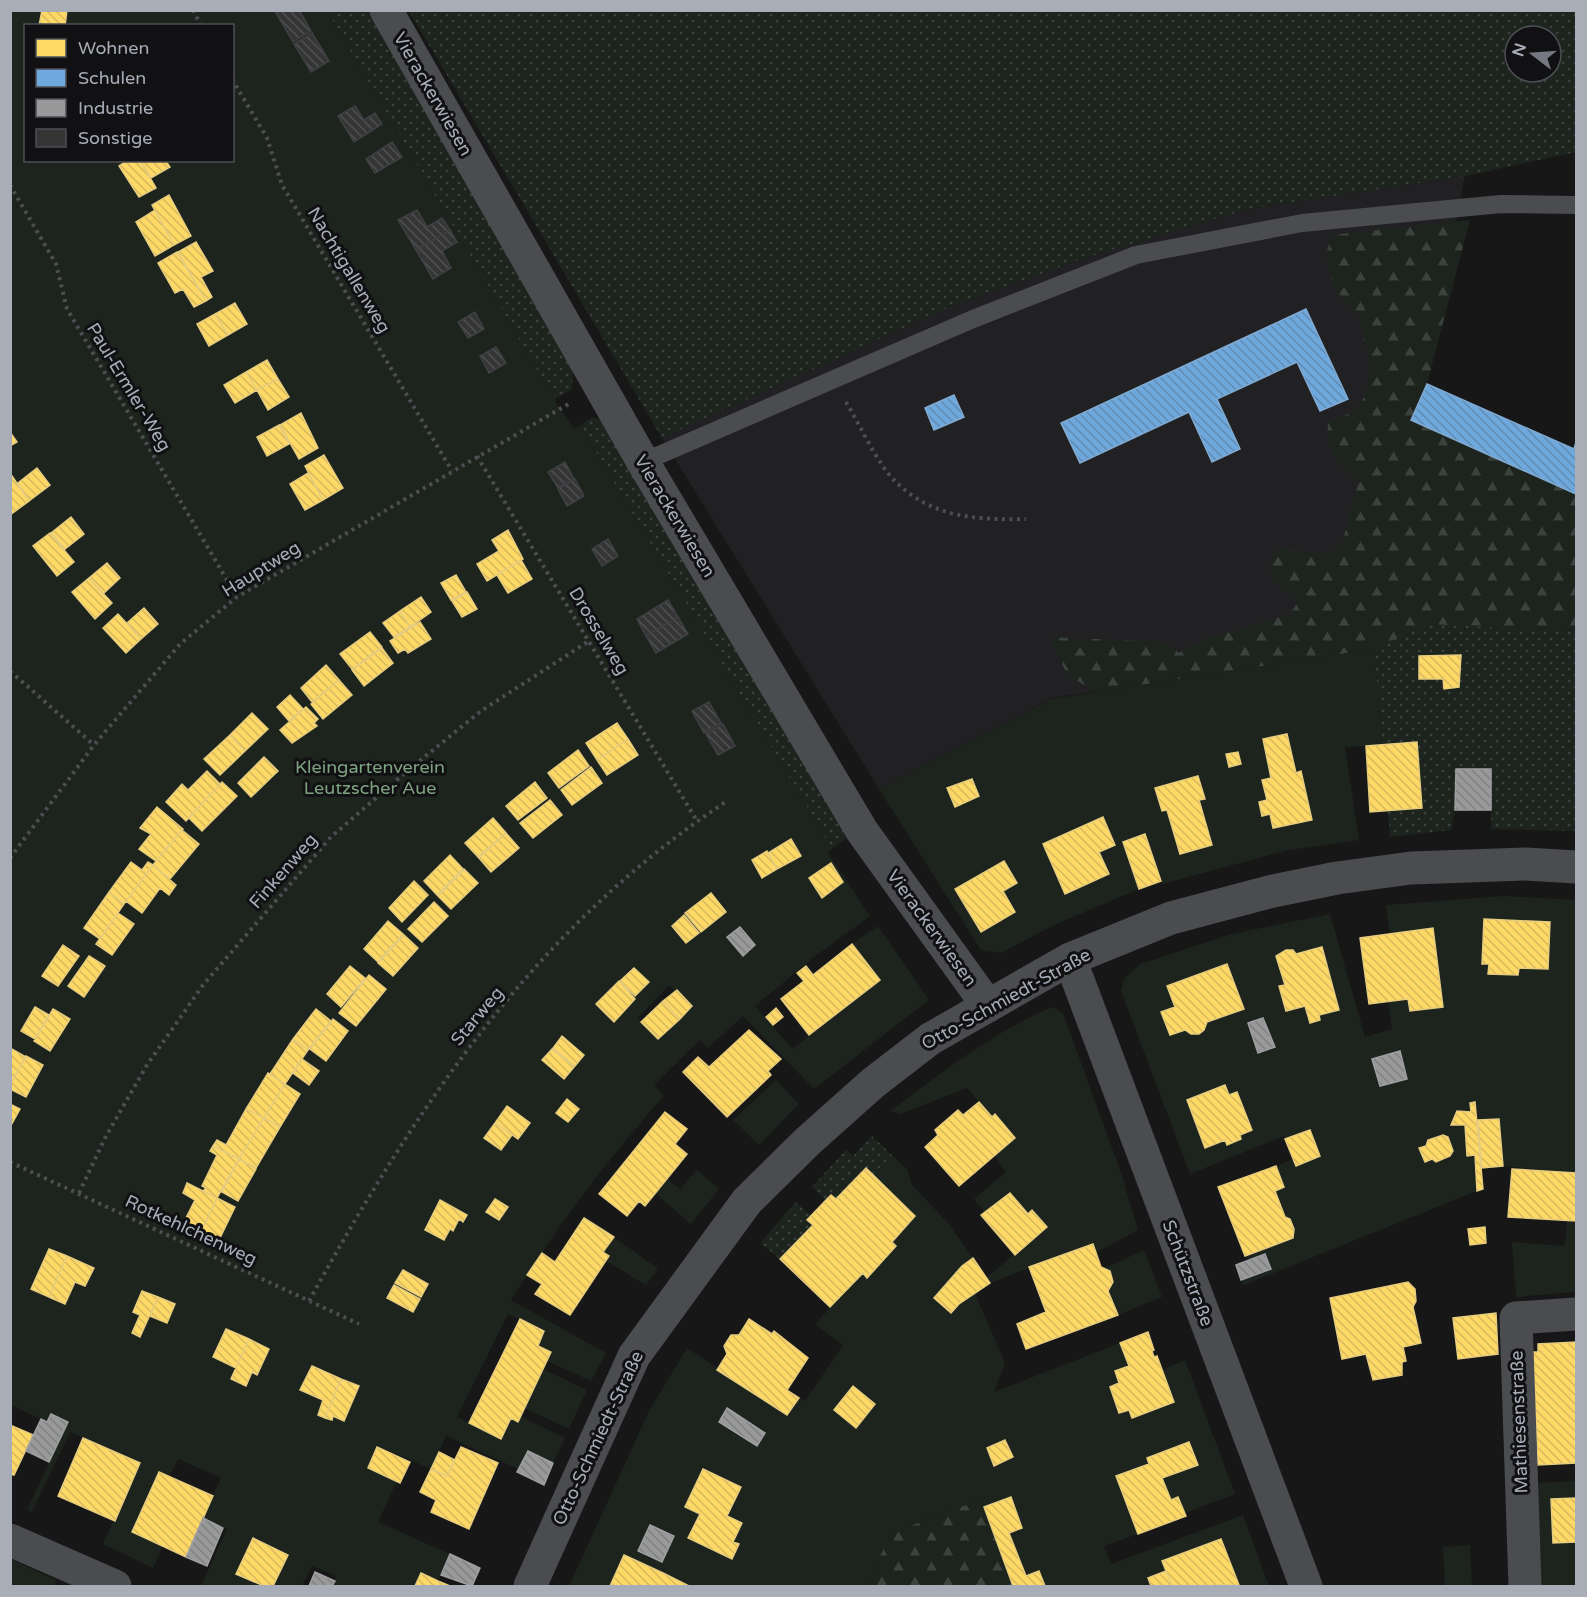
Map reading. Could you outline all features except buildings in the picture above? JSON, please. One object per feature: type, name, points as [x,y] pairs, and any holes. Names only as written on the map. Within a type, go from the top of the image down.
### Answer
[{"type":"street","name":"Vierackerwiesen","points":[[386,10],[600,388],[862,831],[988,1006]]},
{"type":"street","name":"Otto-Schmiedt-Straße","points":[[530,1587],[634,1356],[747,1201],[873,1083],[930,1039],[1071,959],[1171,918],[1273,891],[1337,878],[1411,868],[1526,864],[1576,867]]},
{"type":"street","name":"Schützstraße","points":[[1071,959],[1306,1587]]},
{"type":"street","name":"Mathiesenstraße","points":[[1525,1587],[1516,1318],[1576,1314]]},
{"type":"street","points":[[10,1540],[115,1587]]},
{"type":"lane","points":[[643,462],[973,319],[1136,255],[1302,224],[1501,204],[1576,205]]},
{"type":"path","points":[[192,10],[200,24]]},
{"type":"path","name":"Nachtigallenweg","points":[[234,82],[267,138],[282,185],[452,471]]},
{"type":"path","name":"Paul-Ermler-Weg","points":[[10,185],[56,264],[67,309],[237,597]]},
{"type":"path","name":"Hauptweg","points":[[10,858],[94,745],[180,644],[237,597],[477,456],[600,388]]},
{"type":"path","points":[[846,401],[892,479],[922,503],[949,514],[983,520],[1026,519]]},
{"type":"path","name":"Drosselweg","points":[[477,456],[697,821]]},
{"type":"path","name":"Finkenweg","points":[[79,1193],[105,1138],[147,1065],[203,986],[331,837],[481,711],[589,641]]},
{"type":"path","points":[[10,671],[94,745]]},
{"type":"path","name":"Starweg","points":[[309,1300],[371,1191],[431,1096],[475,1037],[540,962],[609,892],[653,854],[727,801]]},
{"type":"path","name":"Rotkehlchenweg","points":[[10,1162],[359,1324]]},
{"type":"shaded area","points":[[1465,176],[1374,649],[1052,698],[879,789],[662,438],[947,308],[1085,258],[1248,209]]},
{"type":"green space","name":"Kleingartenverein Leutzscher Aue","points":[[11,11],[327,11],[554,399],[574,429],[580,425],[832,849],[828,853],[870,916],[813,958],[755,1006],[793,1049],[879,980],[852,944],[878,926],[929,1000],[814,1089],[743,1016],[708,1048],[700,1040],[654,1085],[664,1096],[583,1195],[511,1300],[606,1353],[591,1381],[547,1361],[551,1352],[538,1346],[544,1331],[508,1314],[457,1417],[501,1439],[511,1418],[518,1422],[520,1416],[565,1438],[553,1463],[528,1451],[518,1469],[446,1436],[431,1469],[378,1446],[368,1468],[397,1481],[378,1522],[450,1554],[438,1581],[421,1573],[415,1586],[332,1586],[336,1576],[312,1566],[302,1586],[201,1586],[227,1529],[203,1518],[221,1478],[178,1459],[169,1477],[158,1473],[132,1532],[163,1546],[153,1568],[103,1544],[140,1463],[70,1432],[32,1512],[27,1510],[68,1422],[51,1414],[47,1422],[11,1405]],"holes":[[[669,985],[691,1007],[658,1039],[638,1018]],[[567,1099],[579,1109],[567,1122],[556,1113]],[[495,1199],[508,1207],[499,1220],[486,1212]]]},
{"type":"green space","points":[[327,11],[371,11],[573,369],[572,390],[554,399]]},
{"type":"green space","points":[[409,11],[1576,11],[1576,152],[1465,176],[1248,209],[1085,258],[947,308],[662,438]]},
{"type":"green space","points":[[1470,220],[1427,384],[1412,419],[1576,494],[1576,631],[1427,624],[1374,649],[1095,692],[1067,674],[1049,637],[1165,642],[1179,653],[1200,641],[1290,614],[1298,602],[1272,579],[1270,561],[1278,549],[1325,554],[1341,547],[1359,481],[1335,456],[1328,433],[1328,423],[1354,411],[1367,393],[1370,364],[1359,317],[1333,287],[1326,254],[1332,235]]},
{"type":"green space","points":[[593,417],[604,421],[855,831],[832,849],[580,425]]},
{"type":"green space","points":[[1427,624],[1576,631],[1576,831],[1491,829],[1491,769],[1456,769],[1455,810],[1451,830],[1390,837],[1388,811],[1422,808],[1417,743],[1382,745],[1374,649]],"holes":[[[1461,655],[1459,687],[1444,689],[1443,679],[1419,679],[1419,656]]]},
{"type":"green space","points":[[1374,649],[1382,745],[1345,747],[1359,840],[1289,850],[1162,884],[1145,834],[1123,842],[1139,889],[1056,924],[1001,953],[981,950],[879,789],[1051,699]]},
{"type":"green space","points":[[1504,896],[1576,900],[1576,1173],[1503,1166],[1499,1119],[1478,1120],[1475,1102],[1470,1103],[1471,1112],[1458,1111],[1465,1125],[1467,1156],[1475,1155],[1477,1191],[1244,1285],[1241,1280],[1271,1269],[1265,1254],[1248,1260],[1245,1256],[1294,1229],[1290,1219],[1285,1217],[1275,1191],[1284,1187],[1276,1166],[1293,1159],[1296,1166],[1320,1156],[1310,1130],[1285,1139],[1284,1136],[1190,1174],[1121,991],[1124,979],[1140,964],[1232,934],[1330,914],[1365,1037],[1392,1029],[1388,1001],[1408,999],[1410,1011],[1443,1006],[1433,928],[1390,934],[1386,905]],"holes":[[[1485,919],[1550,923],[1548,969],[1519,968],[1518,975],[1489,974],[1489,964],[1482,963]],[[1322,947],[1338,1010],[1319,1015],[1320,1020],[1310,1023],[1305,1006],[1280,986],[1285,985],[1276,957],[1283,950],[1293,950],[1296,954]],[[1226,965],[1244,1009],[1207,1022],[1199,1034],[1192,1034],[1185,1030],[1170,1035],[1161,1012],[1175,1007],[1167,986]],[[1263,1018],[1274,1047],[1259,1053],[1248,1024]],[[1225,1085],[1229,1095],[1237,1092],[1252,1130],[1240,1135],[1241,1139],[1227,1145],[1225,1140],[1205,1147],[1187,1100]]]},
{"type":"green space","points":[[1052,1007],[1063,1013],[1120,1170],[1138,1230],[1096,1253],[1092,1244],[990,1283],[986,1278],[1047,1227],[1028,1214],[986,1213],[974,1199],[1006,1172],[994,1155],[992,1117],[967,1088],[900,1114],[890,1111],[988,1041]]},
{"type":"green space","points":[[776,1080],[799,1104],[759,1145],[733,1120]]},
{"type":"green space","points":[[872,1136],[892,1155],[873,1175],[836,1199],[831,1195],[826,1200],[812,1187],[846,1150],[853,1156]]},
{"type":"green space","points":[[892,1155],[907,1169],[912,1185],[948,1223],[973,1258],[963,1265],[935,1298],[959,1304],[975,1293],[1005,1363],[994,1392],[1120,1343],[1129,1366],[1115,1371],[1119,1383],[1110,1387],[1119,1413],[1129,1410],[1133,1418],[1173,1403],[1162,1370],[1185,1360],[1235,1494],[1185,1513],[1171,1500],[1163,1478],[1198,1465],[1189,1442],[1147,1458],[1149,1464],[1117,1476],[1138,1534],[1104,1546],[1111,1564],[1243,1515],[1269,1586],[1236,1586],[1239,1585],[1162,1562],[1166,1571],[1149,1578],[1151,1586],[1045,1586],[1039,1571],[1026,1576],[1009,1533],[1022,1528],[1010,1497],[984,1507],[981,1499],[891,1533],[866,1586],[569,1586],[649,1411],[687,1348],[787,1414],[799,1398],[805,1401],[843,1345],[815,1324],[863,1273],[867,1277],[896,1246],[892,1242],[915,1216],[873,1175]],"holes":[[[853,1386],[875,1404],[856,1428],[834,1410]],[[703,1470],[741,1487],[727,1516],[742,1523],[733,1542],[739,1545],[732,1558],[688,1538],[700,1514],[686,1507]]]},
{"type":"green space","points":[[697,1170],[719,1189],[691,1224],[655,1193],[667,1178],[680,1189]]},
{"type":"green space","points":[[796,1202],[811,1216],[808,1220],[813,1225],[780,1259],[760,1243]]},
{"type":"green space","points":[[1567,1221],[1576,1222],[1576,1292],[1516,1297],[1512,1242],[1565,1246]]},
{"type":"green space","points":[[614,1237],[658,1269],[646,1285],[606,1261],[609,1256],[603,1252]]},
{"type":"green space","points":[[1144,1250],[1162,1297],[1118,1315],[1108,1291],[1113,1282],[1110,1271],[1103,1269]]},
{"type":"green space","points":[[543,1369],[587,1390],[569,1429],[524,1408]]},
{"type":"green space","points":[[1576,1481],[1576,1498],[1551,1500],[1553,1542],[1576,1542],[1576,1586],[1537,1586],[1533,1483]]},
{"type":"green space","points":[[981,1499],[1013,1586],[831,1586],[891,1533]]},
{"type":"green space","points":[[1470,1545],[1472,1586],[1445,1586],[1443,1547]]},
{"type":"green space","points":[[11,1559],[56,1580],[53,1586],[11,1586]]}]
